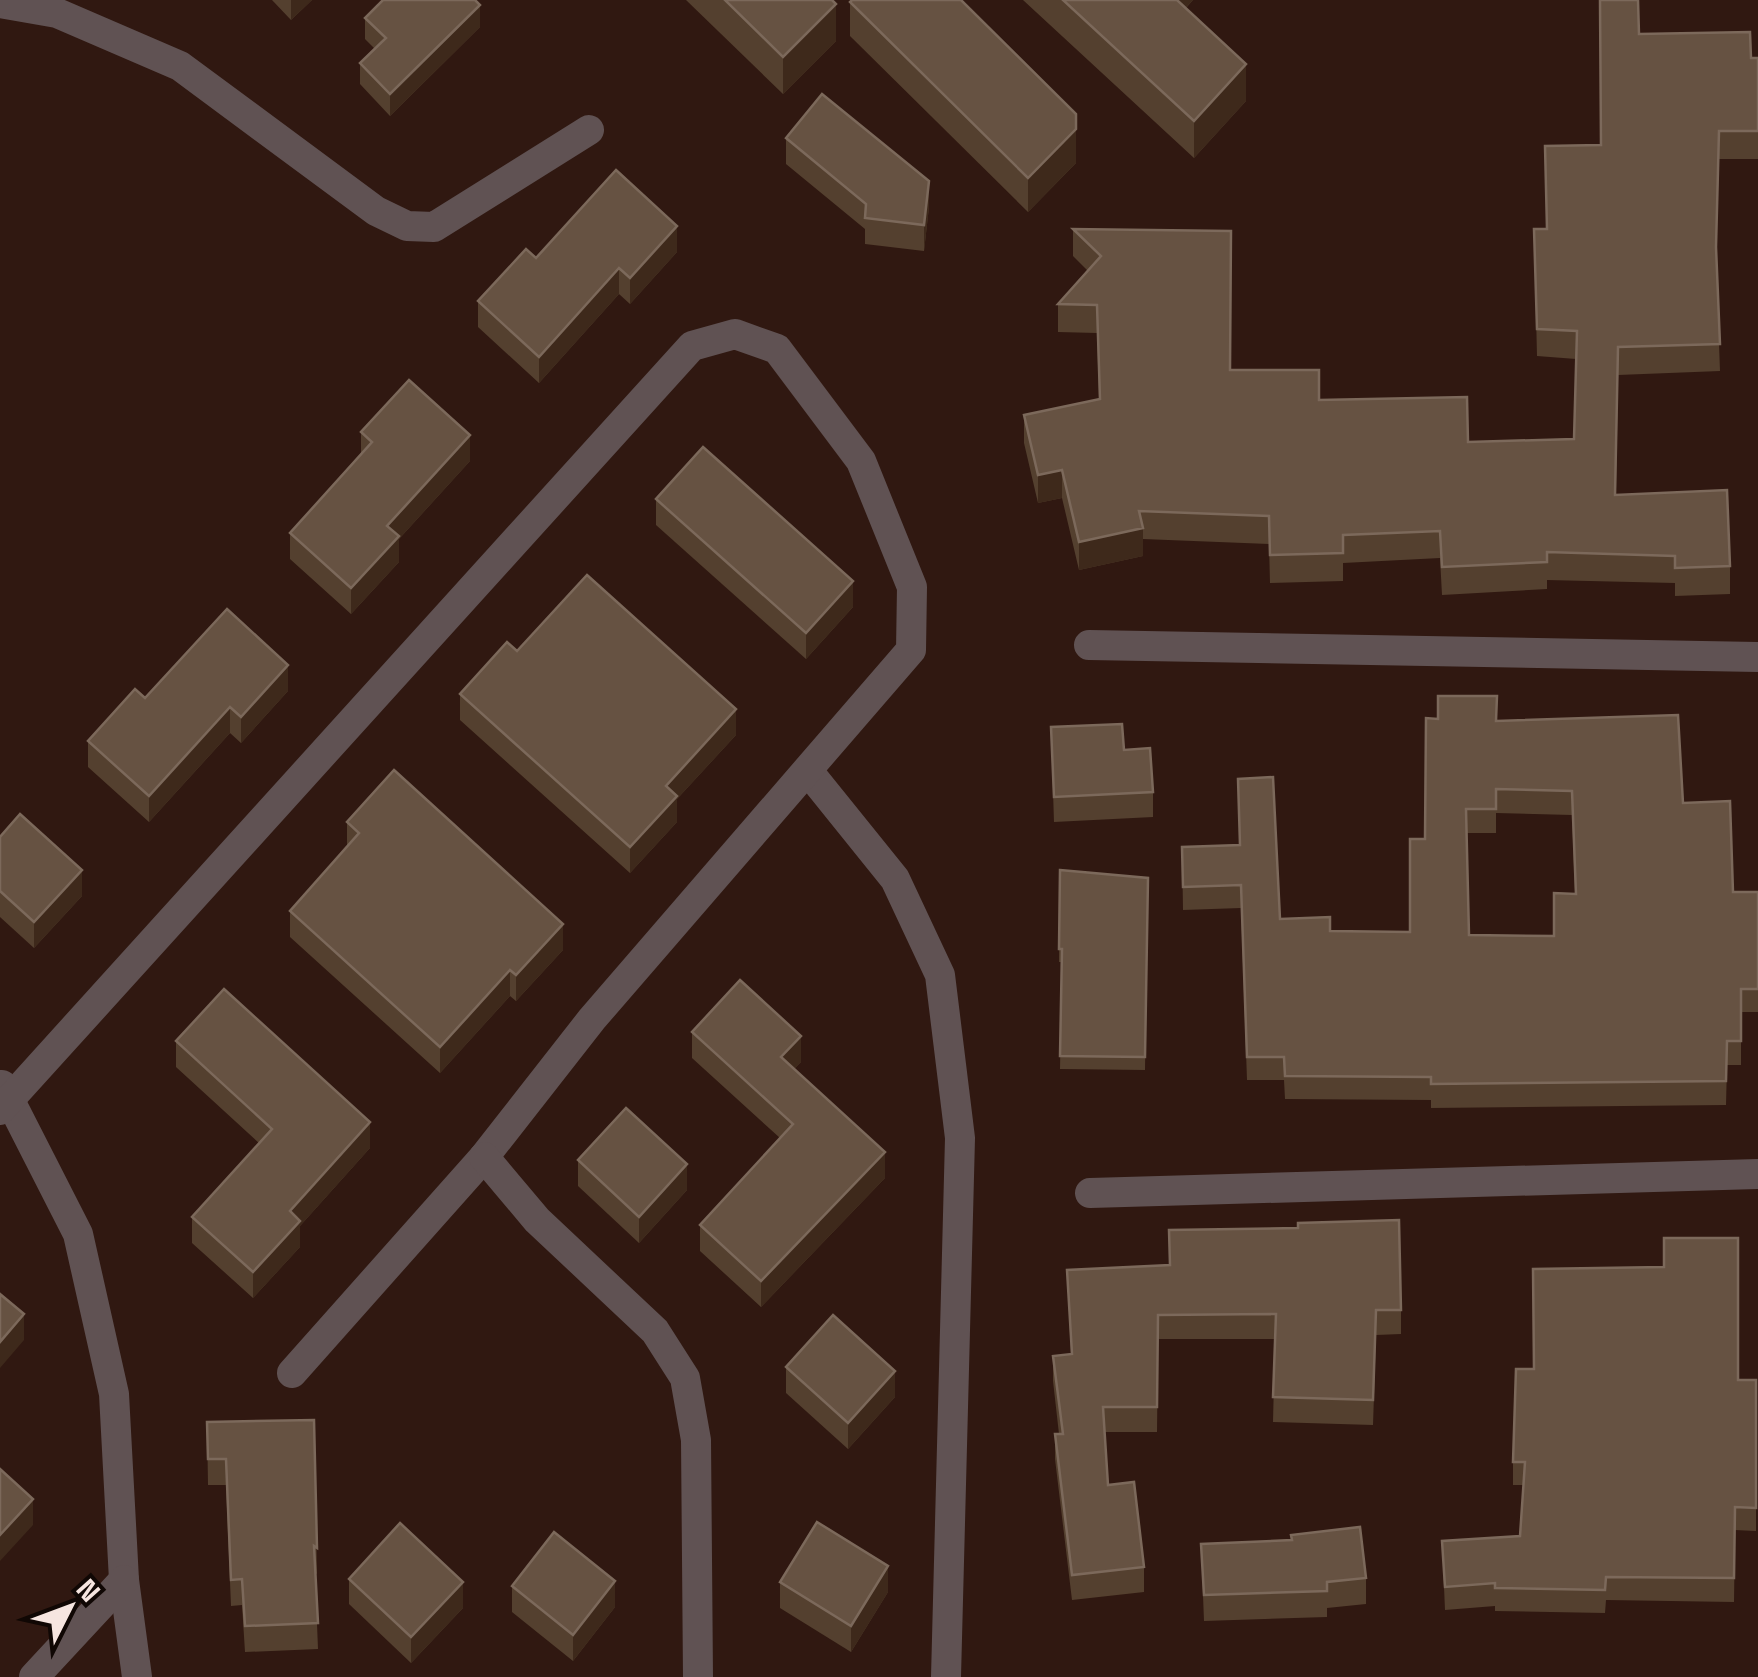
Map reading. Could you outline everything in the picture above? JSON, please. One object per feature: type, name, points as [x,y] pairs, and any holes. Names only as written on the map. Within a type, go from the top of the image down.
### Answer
[{"type":"street","points":[[0,3],[57,12],[180,66],[376,211],[407,226],[434,227],[588,130]]},
{"type":"street","points":[[137,1677],[124,1580],[114,1394],[78,1234],[4,1097],[692,346],[735,334],[777,349],[861,461],[912,587],[911,650],[592,1019],[484,1157],[292,1373]]},
{"type":"street","points":[[1089,645],[1758,657]]},
{"type":"street","points":[[808,772],[895,879],[940,975],[960,1138],[946,1677]]},
{"type":"street","points":[[484,1157],[537,1220],[655,1331],[685,1378],[696,1440],[698,1677]]},
{"type":"street","points":[[1090,1193],[1758,1174]]},
{"type":"street","points":[[34,1677],[124,1580]]},
{"type":"building","points":[[383,0],[475,0],[480,5],[390,94],[360,63],[386,38],[365,18]]},
{"type":"building","points":[[725,0],[832,0],[836,4],[783,57]]},
{"type":"building","points":[[852,0],[961,0],[1076,114],[1076,129],[1028,178]]},
{"type":"building","points":[[1063,0],[1177,0],[1246,64],[1194,121]]},
{"type":"building","points":[[1600,0],[1638,0],[1639,34],[1750,32],[1751,58],[1758,58],[1758,131],[1719,131],[1716,247],[1720,344],[1618,347],[1615,495],[1727,490],[1730,566],[1675,568],[1675,556],[1547,552],[1547,562],[1442,567],[1440,531],[1343,535],[1343,553],[1270,555],[1269,516],[1139,511],[1143,528],[1079,542],[1062,470],[1038,475],[1024,415],[1100,399],[1097,305],[1058,304],[1101,256],[1073,229],[1231,231],[1230,370],[1319,370],[1319,400],[1467,397],[1468,442],[1574,439],[1577,331],[1537,329],[1534,229],[1547,229],[1545,146],[1601,145]]},
{"type":"building","points":[[822,94],[929,181],[924,225],[865,218],[866,204],[786,138]]},
{"type":"building","points":[[616,170],[677,226],[630,278],[619,268],[539,357],[478,301],[526,249],[536,258]]},
{"type":"building","points":[[409,380],[470,435],[387,526],[399,536],[351,588],[290,533],[372,442],[361,432]]},
{"type":"building","points":[[703,447],[853,581],[806,633],[656,499]]},
{"type":"building","points":[[587,575],[736,709],[666,786],[677,796],[630,847],[460,694],[507,642],[517,651]]},
{"type":"building","points":[[227,609],[288,665],[241,717],[230,707],[149,796],[88,741],[135,689],[145,698]]},
{"type":"building","points":[[1438,696],[1497,696],[1496,721],[1678,715],[1683,803],[1730,801],[1733,892],[1758,892],[1758,989],[1741,989],[1741,1041],[1727,1041],[1726,1081],[1431,1084],[1431,1077],[1285,1076],[1284,1057],[1247,1057],[1241,885],[1183,887],[1182,847],[1240,845],[1238,779],[1273,777],[1280,919],[1330,917],[1330,931],[1410,932],[1410,839],[1425,839],[1426,718],[1438,719]],"holes":[[[1496,789],[1572,791],[1576,894],[1554,893],[1554,936],[1469,935],[1466,809],[1496,809]]]},
{"type":"building","points":[[1122,724],[1124,750],[1150,748],[1153,792],[1054,797],[1051,727]]},
{"type":"building","points":[[394,770],[563,924],[516,975],[510,970],[440,1047],[290,911],[359,833],[347,822]]},
{"type":"building","points":[[20,814],[82,870],[34,922],[0,891],[0,837]]},
{"type":"building","points":[[1060,870],[1148,878],[1145,1057],[1060,1056]]},
{"type":"building","points":[[740,980],[801,1036],[781,1057],[885,1152],[761,1281],[700,1225],[793,1124],[692,1032]]},
{"type":"building","points":[[224,989],[370,1122],[290,1211],[300,1221],[253,1272],[192,1217],[272,1129],[176,1041]]},
{"type":"building","points":[[626,1108],[687,1164],[639,1217],[578,1160]]},
{"type":"building","points":[[1399,1220],[1401,1310],[1376,1310],[1373,1400],[1273,1397],[1276,1314],[1158,1315],[1157,1407],[1103,1407],[1108,1485],[1134,1482],[1144,1567],[1072,1575],[1055,1434],[1063,1434],[1053,1356],[1072,1354],[1067,1270],[1170,1265],[1169,1230],[1298,1228],[1298,1223]]},
{"type":"building","points":[[1664,1238],[1738,1238],[1738,1380],[1756,1380],[1756,1508],[1735,1507],[1734,1578],[1606,1577],[1605,1590],[1495,1588],[1495,1583],[1445,1587],[1442,1541],[1520,1536],[1525,1462],[1513,1462],[1516,1369],[1534,1369],[1533,1269],[1664,1267]]},
{"type":"building","points":[[0,1294],[24,1314],[0,1342]]},
{"type":"building","points":[[833,1315],[895,1371],[848,1423],[786,1367]]},
{"type":"building","points":[[314,1420],[318,1623],[245,1626],[242,1579],[231,1580],[226,1459],[208,1459],[207,1422]]},
{"type":"building","points":[[0,1469],[33,1499],[0,1535]]},
{"type":"building","points":[[817,1522],[888,1566],[851,1626],[780,1582]]},
{"type":"building","points":[[400,1523],[463,1582],[411,1637],[349,1579]]},
{"type":"building","points":[[1360,1527],[1366,1578],[1327,1582],[1327,1591],[1204,1595],[1201,1544],[1292,1540],[1291,1535]]},
{"type":"building","points":[[554,1532],[615,1581],[573,1635],[512,1586]]}]
